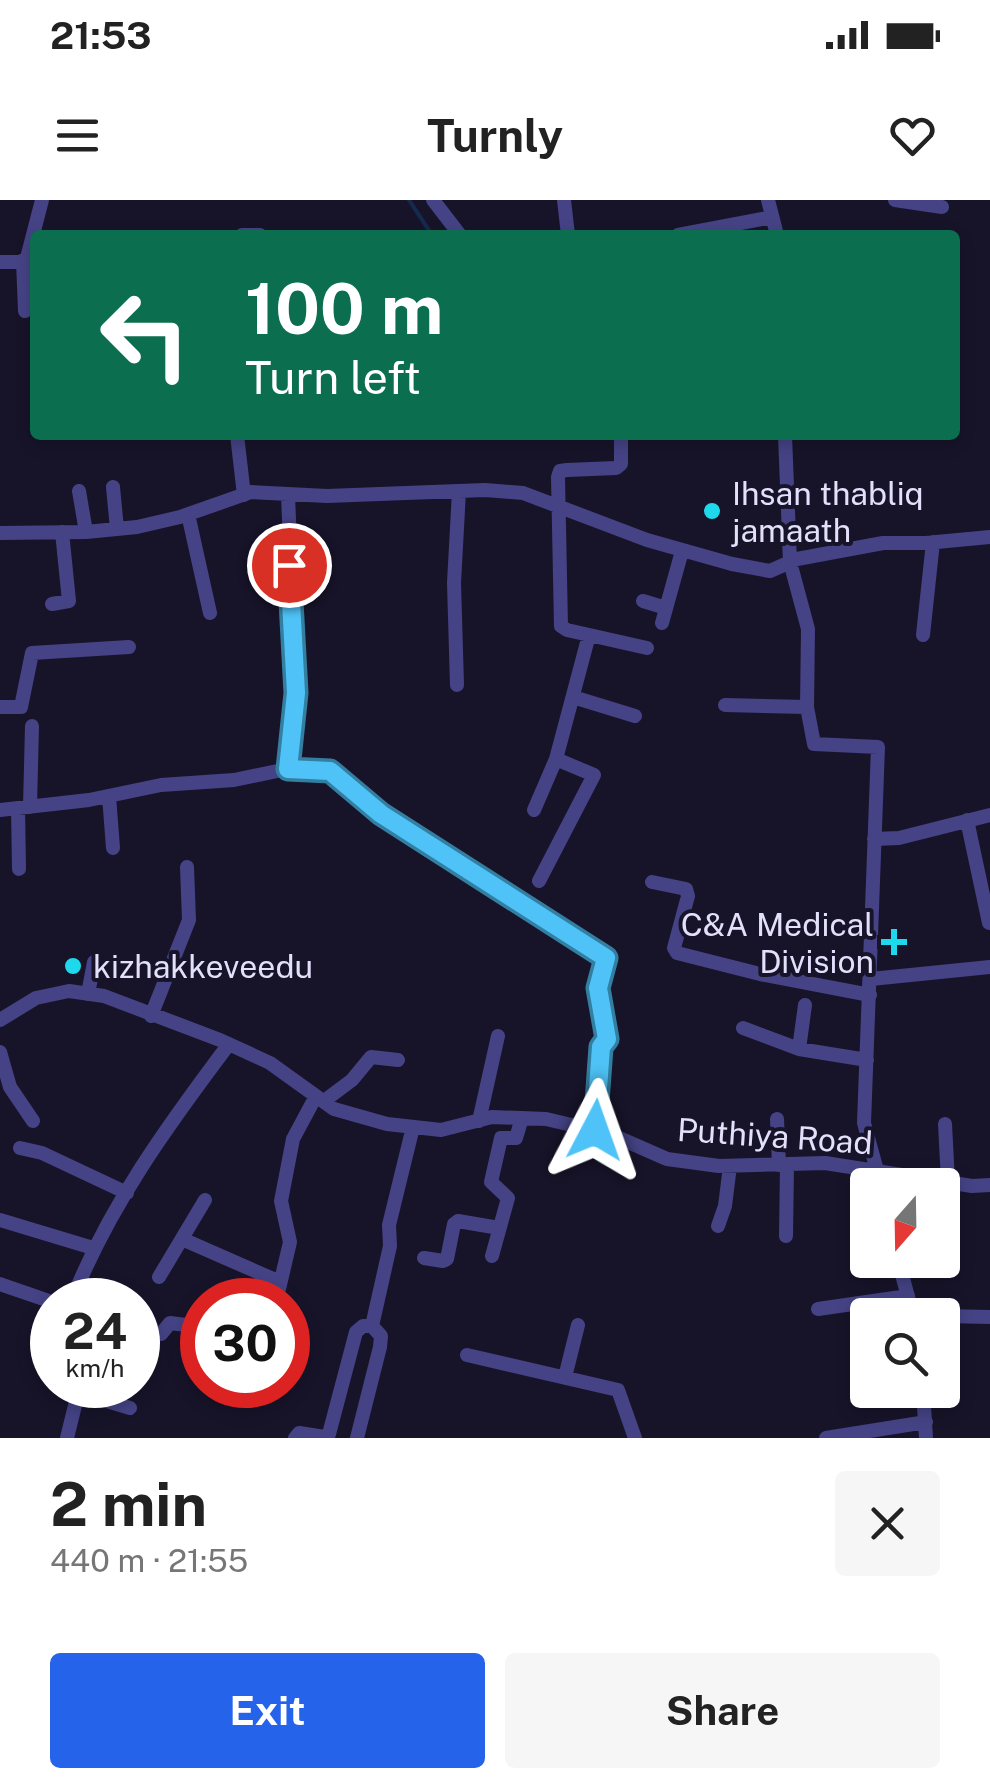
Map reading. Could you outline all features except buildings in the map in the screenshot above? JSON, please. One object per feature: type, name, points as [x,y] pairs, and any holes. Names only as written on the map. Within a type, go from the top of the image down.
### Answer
[{"type":"street","points":[[35,230],[42,200]]},
{"type":"street","points":[[433,200],[456,230]]},
{"type":"street","points":[[564,200],[567,230]]},
{"type":"street","points":[[768,200],[776,230]]},
{"type":"street","points":[[894,200],[942,207]]},
{"type":"street","points":[[704,230],[772,217]]},
{"type":"street","points":[[0,262],[28,259],[26,311]]},
{"type":"street","points":[[238,440],[244,495]]},
{"type":"street","points":[[621,440],[621,464],[616,468],[560,471],[561,626],[647,648]]},
{"type":"street","points":[[785,440],[790,562],[808,629],[808,707],[814,744],[878,748],[864,1123],[878,1168]]},
{"type":"street","points":[[113,486],[117,529]]},
{"type":"street","points":[[79,490],[86,532]]},
{"type":"street","points":[[457,685],[454,582],[459,491]]},
{"type":"street","points":[[0,533],[117,529],[188,514],[244,495],[459,491],[523,493],[682,551],[770,570],[790,562],[883,543],[990,537]]},
{"type":"street","points":[[288,495],[296,693],[288,769]]},
{"type":"street","points":[[188,514],[210,613]]},
{"type":"street","points":[[52,604],[65,603],[70,595],[62,532]]},
{"type":"street","points":[[923,636],[933,542]]},
{"type":"street","points":[[662,624],[682,551]]},
{"type":"street","points":[[643,601],[666,608]]},
{"type":"street","points":[[534,810],[556,760],[589,635]]},
{"type":"street","points":[[0,707],[21,707],[32,653],[129,647]]},
{"type":"street","points":[[574,696],[636,716]]},
{"type":"street","points":[[725,705],[808,707]]},
{"type":"street","points":[[19,868],[32,726]]},
{"type":"street","points":[[538,881],[594,775],[556,760]]},
{"type":"street","points":[[0,810],[162,785],[234,780],[288,769],[330,771],[381,814],[606,958],[598,988],[607,1039],[601,1047],[595,1130]]},
{"type":"street","points":[[109,796],[113,848]]},
{"type":"street","points":[[874,840],[899,838],[990,815]]},
{"type":"street","points":[[966,820],[989,923]]},
{"type":"street","points":[[151,1016],[189,920],[187,867]]},
{"type":"street","points":[[652,882],[686,889],[688,896],[674,948],[677,953],[760,974],[871,987],[990,966]]},
{"type":"street","points":[[88,994],[94,962]]},
{"type":"street","name":"Puthiya Road","points":[[0,1020],[36,998],[69,991],[104,996],[228,1044],[270,1063],[334,1108],[387,1124],[441,1130],[479,1120],[546,1119],[595,1130],[667,1159],[730,1166],[824,1163],[869,1168]]},
{"type":"street","points":[[799,1049],[805,1006]]},
{"type":"street","points":[[743,1028],[799,1049],[866,1060]]},
{"type":"street","points":[[479,1120],[498,1036]]},
{"type":"street","points":[[81,1278],[93,1248],[164,1129],[228,1044]]},
{"type":"street","points":[[0,1052],[10,1087],[34,1121]]},
{"type":"street","points":[[281,1278],[290,1242],[281,1202],[293,1139],[320,1099],[352,1080],[371,1057],[398,1060]]},
{"type":"street","points":[[492,1256],[508,1198],[492,1182],[500,1138],[516,1138],[522,1118]]},
{"type":"street","points":[[777,1118],[786,1236]]},
{"type":"street","points":[[945,1124],[947,1168]]},
{"type":"street","points":[[372,1326],[390,1246],[389,1225],[413,1126]]},
{"type":"street","points":[[20,1148],[42,1153],[127,1193]]},
{"type":"street","points":[[718,1226],[730,1166]]},
{"type":"street","name":"Puthiya Road","points":[[960,1183],[990,1186]]},
{"type":"street","points":[[160,1277],[204,1200]]},
{"type":"street","points":[[0,1220],[93,1248]]},
{"type":"street","points":[[424,1258],[447,1259],[454,1224],[458,1221],[499,1228]]},
{"type":"street","points":[[182,1238],[271,1278]]},
{"type":"street","points":[[818,1309],[908,1296],[903,1278]]},
{"type":"street","points":[[0,1284],[30,1294]]},
{"type":"street","points":[[960,1316],[990,1317]]},
{"type":"street","points":[[161,1334],[170,1324],[180,1325]]},
{"type":"street","points":[[566,1377],[578,1325]]},
{"type":"street","points":[[295,1438],[299,1434],[331,1436],[356,1332],[363,1326],[372,1326],[381,1336],[380,1347],[357,1438]]},
{"type":"street","points":[[467,1355],[618,1390],[635,1438]]},
{"type":"street","points":[[67,1438],[74,1408]]},
{"type":"street","points":[[925,1408],[926,1438]]},
{"type":"street","points":[[826,1438],[926,1422]]},
{"type":"waterway","points":[[409,200],[429,230]]},
{"type":"place","name":"Ihsan thabliq jamaath","points":[[712,511]]},
{"type":"place","name":"C&A Medical Division","points":[[894,942]]},
{"type":"place","name":"kizhakkeveedu","points":[[73,966]]},
{"type":"route","points":[[289,565],[296,693],[288,769],[330,771],[381,814],[606,958],[598,988],[607,1039],[601,1047],[595,1130]]}]
